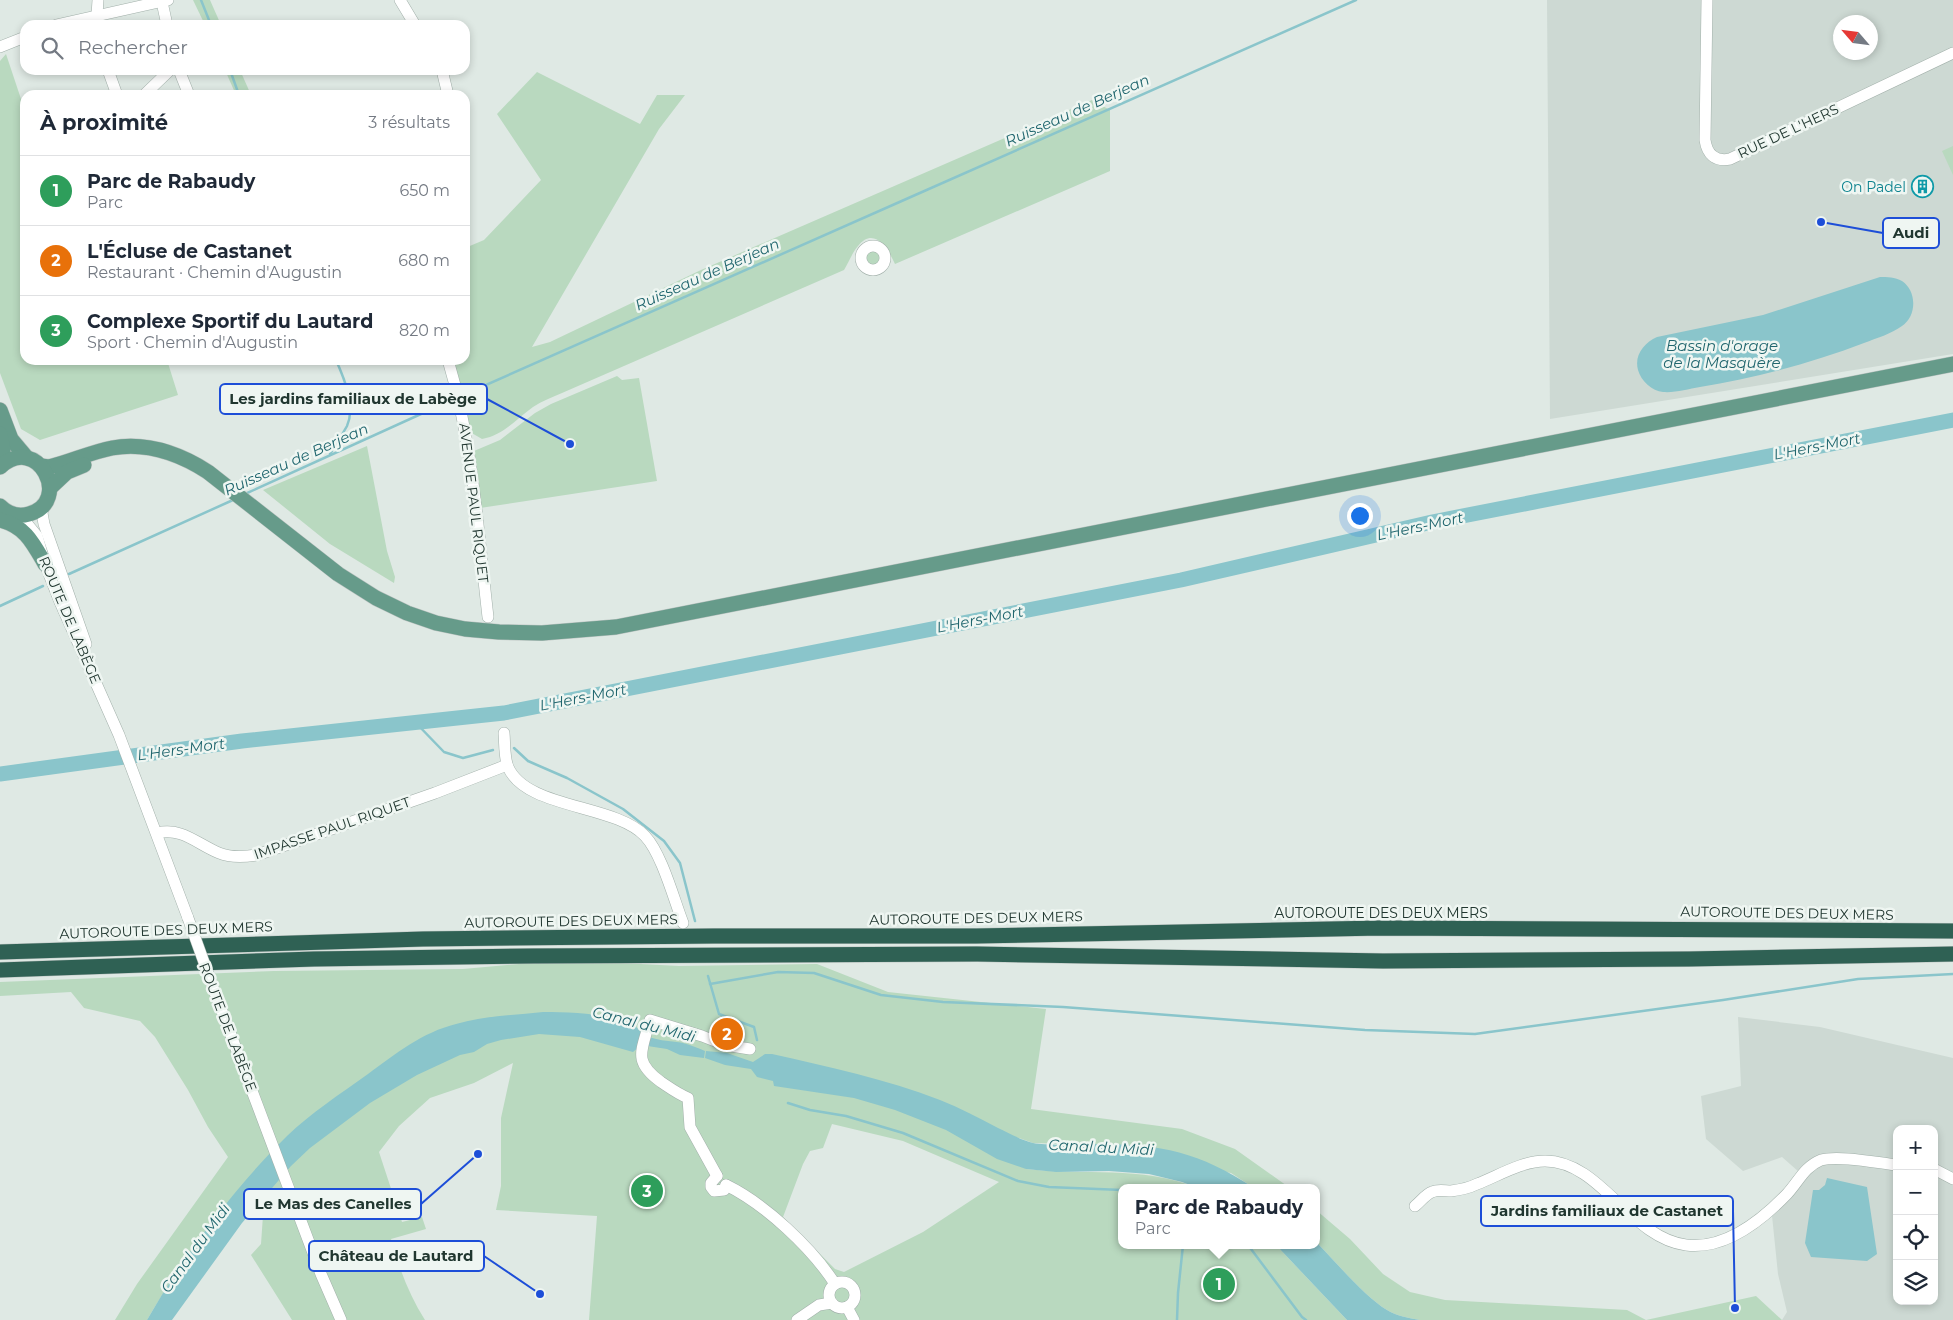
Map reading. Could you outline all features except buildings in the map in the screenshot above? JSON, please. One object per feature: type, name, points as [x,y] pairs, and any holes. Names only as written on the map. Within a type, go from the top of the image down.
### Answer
[{"type":"highway","name":"AUTOROUTE DES DEUX MERS","points":[[0,952],[423,939],[976,936],[1380,928],[1953,932]]},
{"type":"highway","points":[[0,970],[304,960],[533,956],[705,957],[977,954],[1393,961],[1679,959],[1953,954]]},
{"type":"main road","points":[[41,466],[55,465],[123,446],[167,452],[188,459],[248,502],[338,574],[394,607],[436,623],[465,629],[526,634],[616,627],[1953,364]]},
{"type":"main road","points":[[0,410],[11,439],[27,458],[41,466],[46,472],[50,488]]},
{"type":"main road","points":[[0,434],[3,450],[1,467]]},
{"type":"main road","points":[[3,511],[31,514],[44,504],[50,488],[67,472],[98,461],[124,456],[168,460],[201,472],[228,487]]},
{"type":"main road","points":[[1,467],[9,460],[27,458]]},
{"type":"main road","points":[[3,511],[31,539],[45,564]]},
{"type":"street","points":[[97,15],[98,0]]},
{"type":"street","points":[[400,0],[412,20]]},
{"type":"street","name":"RUE DE L'HERS","points":[[1707,0],[1705,140],[1709,154],[1723,161],[1953,53]]},
{"type":"street","points":[[76,20],[165,1],[167,20]]},
{"type":"street","points":[[0,47],[20,39]]},
{"type":"street","points":[[110,75],[115,90]]},
{"type":"street","points":[[149,90],[165,75]]},
{"type":"street","points":[[181,75],[187,90]]},
{"type":"street","points":[[443,75],[447,90]]},
{"type":"street","name":"AVENUE PAUL RIQUET","points":[[449,365],[462,411],[468,444],[488,617]]},
{"type":"street","name":"ROUTE DE LABÈGE","points":[[44,504],[42,513],[44,524],[118,734]]},
{"type":"street","name":"ROUTE DE LABÈGE","points":[[45,564],[118,734],[157,833],[320,1274],[341,1320]]},
{"type":"street","points":[[504,733],[507,765],[517,778],[535,792],[614,818],[638,830],[651,844],[682,924]]},
{"type":"street","name":"IMPASSE PAUL RIQUET","points":[[157,833],[170,830],[181,833],[227,856],[246,857],[257,855],[434,793],[507,765]]},
{"type":"street","points":[[750,1049],[725,1045],[650,1020],[642,1051],[642,1062],[647,1072],[680,1095],[688,1098],[690,1127],[716,1176],[724,1178],[726,1185],[738,1190],[794,1235],[820,1262],[835,1284]]},
{"type":"street","points":[[1415,1206],[1432,1192],[1453,1191],[1474,1186],[1532,1163],[1546,1161],[1559,1163],[1577,1171],[1594,1182],[1654,1234],[1686,1245],[1705,1246],[1722,1241],[1742,1231],[1764,1215],[1787,1193],[1806,1168],[1823,1160],[1846,1159],[1893,1165]]},
{"type":"street","points":[[1936,1170],[1953,1179]]},
{"type":"street","points":[[846,1283],[854,1290],[854,1300],[847,1307],[836,1307],[832,1303],[829,1293],[835,1284],[846,1283]]},
{"type":"street","points":[[797,1320],[819,1305],[832,1303]]},
{"type":"street","points":[[847,1307],[854,1320]]},
{"type":"shaded area","points":[[1547,0],[1953,0],[1953,354],[1550,419]]},
{"type":"shaded area","points":[[1738,1017],[1820,1027],[1953,1058],[1953,1320],[1782,1320],[1787,1312],[1778,1274],[1771,1206],[1799,1172],[1782,1157],[1743,1171],[1706,1139],[1701,1096],[1741,1086]]},
{"type":"green space","points":[[193,0],[210,0],[219,20],[203,20]]},
{"type":"green space","points":[[6,54],[20,96],[20,365],[169,365],[178,395],[40,440],[21,429],[0,373],[0,61]]},
{"type":"green space","points":[[537,72],[640,124],[657,95],[685,95],[659,129],[532,347],[550,342],[701,270],[1092,100],[1110,110],[1110,171],[895,264],[881,242],[870,238],[864,240],[856,249],[844,270],[544,401],[497,434],[482,439],[470,432],[451,365],[470,365],[470,246],[484,240],[541,180],[497,114]]},
{"type":"green space","points":[[227,75],[242,75],[249,90],[234,90]]},
{"type":"green space","points":[[1953,146],[1953,175],[1942,151]]},
{"type":"green space","points":[[873,250],[879,252],[881,258],[879,264],[873,266],[867,264],[865,258],[867,252]]},
{"type":"green space","points":[[617,376],[622,380],[639,378],[657,481],[480,508],[474,451],[500,440],[535,413],[551,404]]},
{"type":"green space","points":[[367,446],[387,551],[395,577],[394,583],[330,544],[263,490]]},
{"type":"green space","points":[[563,960],[679,966],[817,964],[888,992],[1046,1009],[1031,1109],[1182,1129],[1235,1149],[1284,1184],[1248,1184],[1231,1173],[1070,1144],[1033,1143],[1019,1138],[1026,1169],[1112,1172],[1155,1176],[1185,1184],[1118,1184],[1118,1249],[1280,1249],[1347,1320],[589,1320],[597,1216],[496,1210],[501,1186],[501,1118],[513,1063],[474,1083],[430,1098],[399,1126],[379,1152],[402,1222],[422,1217],[426,1229],[391,1239],[405,1281],[425,1320],[292,1320],[251,1255],[261,1244],[267,1158],[203,1236],[147,1320],[115,1320],[137,1284],[228,1157],[155,1037],[140,1021],[84,1008],[71,992],[0,996],[0,982],[274,971],[463,969]],"holes":[[[832,1124],[903,1141],[999,1182],[923,1232],[844,1272],[835,1269],[783,1217],[803,1164],[810,1151],[823,1148]]]},
{"type":"green space","points":[[1320,1213],[1350,1239],[1383,1274],[1410,1292],[1445,1300],[1627,1310],[1646,1320],[1420,1320],[1398,1315],[1387,1310],[1369,1297],[1320,1246]]},
{"type":"green space","points":[[1756,1296],[1782,1320],[1646,1320]]},
{"type":"water","name":"Bassin d'orage de la Masquère","points":[[1880,277],[1894,278],[1902,281],[1907,285],[1913,297],[1913,310],[1907,322],[1884,336],[1783,369],[1677,391],[1663,392],[1655,390],[1644,382],[1639,374],[1637,359],[1641,350],[1657,337],[1763,315]]},
{"type":"water","name":"Canal du Midi","points":[[543,1012],[587,1014],[621,1020],[634,1025],[644,1035],[649,1037],[683,1043],[705,1051],[704,1058],[680,1055],[667,1049],[641,1045],[633,1052],[580,1037],[539,1034],[487,1044],[474,1052],[460,1055],[417,1075],[370,1103],[310,1148],[291,1166],[242,1223],[172,1320],[147,1320],[193,1247],[247,1178],[287,1136],[316,1112],[399,1052],[432,1032],[477,1019]]},
{"type":"water","name":"Canal du Midi","points":[[706,1051],[727,1053],[753,1062],[765,1054],[772,1054],[878,1080],[920,1093],[940,1100],[1033,1143],[1055,1145],[1120,1144],[1161,1148],[1197,1158],[1247,1184],[1187,1184],[1149,1174],[1109,1171],[1056,1172],[1026,1169],[997,1159],[946,1130],[895,1110],[854,1098],[774,1086],[773,1081],[757,1077],[751,1069],[725,1065],[705,1058]]},
{"type":"water","points":[[1827,1178],[1867,1187],[1877,1254],[1867,1261],[1811,1257],[1805,1243],[1813,1190],[1819,1190],[1825,1185]]},
{"type":"water","points":[[1320,1246],[1378,1304],[1394,1314],[1420,1320],[1347,1320],[1280,1249],[1320,1249]]},
{"type":"waterway","points":[[201,0],[209,20]]},
{"type":"waterway","name":"Ruisseau de Berjean","points":[[461,396],[1356,0]]},
{"type":"waterway","points":[[232,75],[237,90]]},
{"type":"waterway","points":[[330,454],[347,426],[350,410],[348,392],[338,365]]},
{"type":"waterway","name":"Ruisseau de Berjean","points":[[245,494],[454,399]]},
{"type":"waterway","name":"L'Hers-Mort","points":[[0,774],[242,741],[504,713],[1181,580],[1432,522],[1953,420]]},
{"type":"waterway","name":"Ruisseau de Berjean","points":[[69,574],[233,500]]},
{"type":"waterway","name":"Ruisseau de Berjean","points":[[0,606],[43,586]]},
{"type":"waterway","points":[[415,722],[444,752],[463,758],[493,750]]},
{"type":"waterway","points":[[514,748],[528,761],[567,778],[623,809],[664,841],[680,863],[695,921]]},
{"type":"waterway","points":[[710,984],[778,972],[814,973],[881,995],[943,1002],[1063,1007],[1365,1030],[1475,1034],[1723,1000],[1858,979],[1953,974]]},
{"type":"waterway","points":[[708,976],[719,1014],[754,1027],[757,1040]]},
{"type":"waterway","points":[[788,1103],[810,1110],[846,1116],[903,1133],[1018,1181],[1049,1187],[1118,1190]]},
{"type":"waterway","points":[[1177,1320],[1183,1249]]},
{"type":"waterway","points":[[1251,1249],[1306,1320]]},
{"type":"place","name":"On Padel","points":[[1922,187]]},
{"type":"place","name":"Audi","points":[[1821,222]]},
{"type":"place","name":"Les jardins familiaux de Labège","points":[[570,444]]},
{"type":"place","name":"L'Écluse de Castanet","points":[[727,1034]]},
{"type":"place","name":"Le Mas des Canelles","points":[[478,1154]]},
{"type":"place","name":"Complexe Sportif du Lautard","points":[[647,1191]]},
{"type":"place","name":"Parc de Rabaudy","points":[[1219,1284]]},
{"type":"place","name":"Château de Lautard","points":[[540,1294]]},
{"type":"place","name":"Jardins familiaux de Castanet","points":[[1735,1308]]}]
